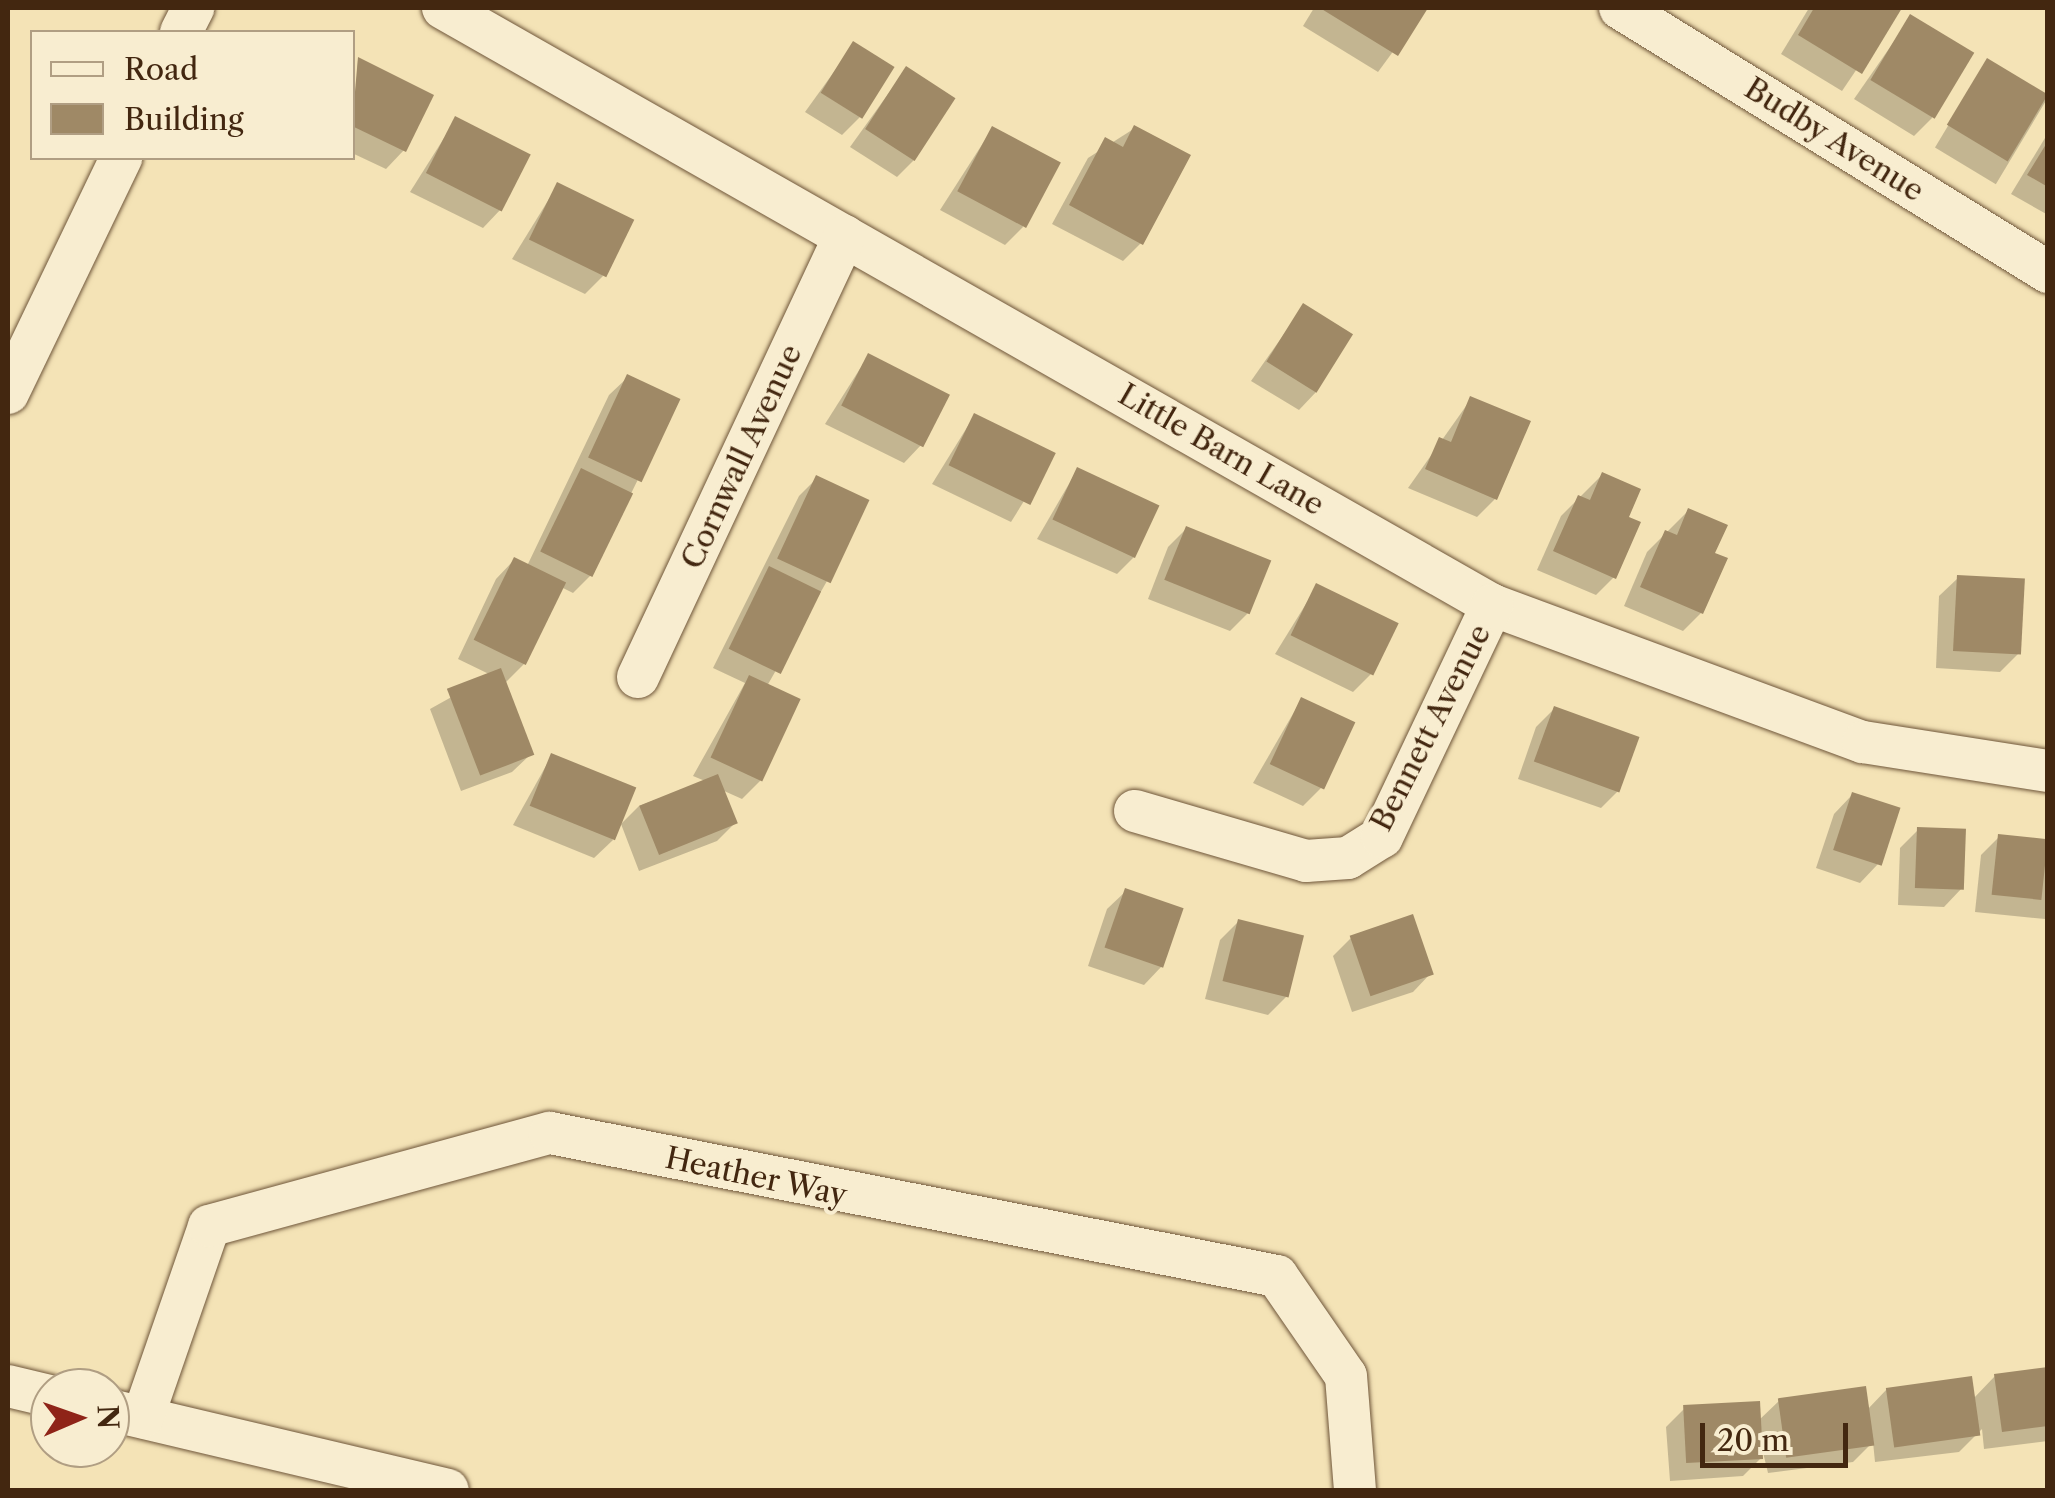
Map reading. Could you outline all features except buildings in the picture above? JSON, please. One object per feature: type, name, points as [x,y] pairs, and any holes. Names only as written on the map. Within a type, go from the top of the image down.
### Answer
[{"type":"street","name":"Little Barn Lane","points":[[443,8],[1492,604],[1863,742],[2048,770]]},
{"type":"street","name":"Budby Avenue","points":[[1620,8],[2048,272]]},
{"type":"street","points":[[8,393],[120,160]]},
{"type":"street","name":"Cornwall Avenue","points":[[638,677],[845,236]]},
{"type":"street","name":"Bennett Avenue","points":[[1135,811],[1306,862],[1348,858],[1382,837],[1492,604]]},
{"type":"street","name":"Heather Way","points":[[130,1404],[208,1226],[550,1133],[1277,1276],[1346,1376],[1354,1490]]},
{"type":"street","points":[[130,1414],[448,1490]]}]
